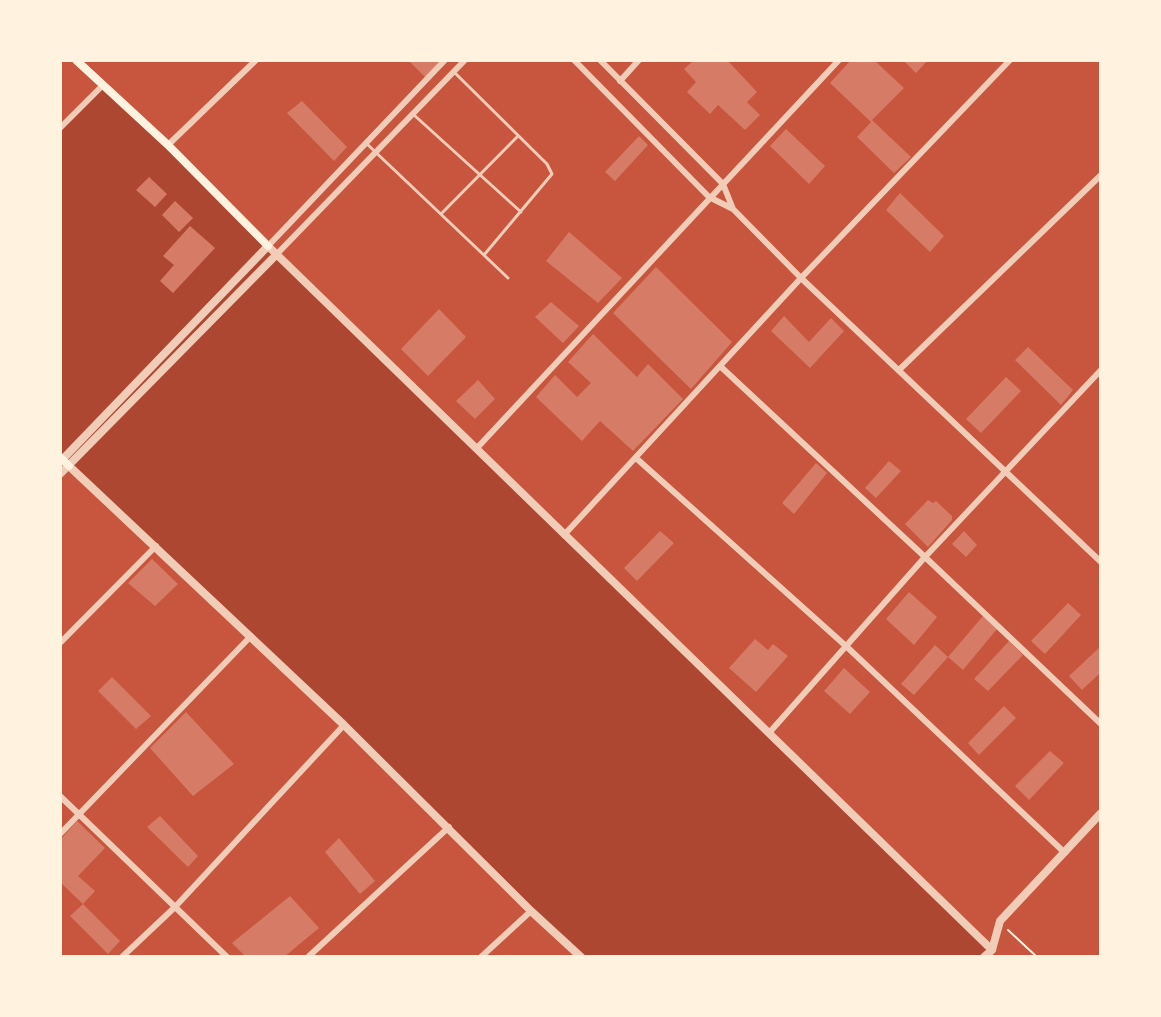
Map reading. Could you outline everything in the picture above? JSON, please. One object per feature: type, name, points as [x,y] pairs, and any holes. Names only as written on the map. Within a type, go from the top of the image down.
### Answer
[{"type":"main road","points":[[76,60],[168,145],[268,246]]},
{"type":"street","points":[[168,145],[256,60]]},
{"type":"street","points":[[60,474],[63,461],[445,60]]},
{"type":"street","points":[[63,461],[276,255],[465,60]]},
{"type":"street","points":[[574,60],[709,197],[733,209],[801,278],[900,369],[1101,562]]},
{"type":"street","points":[[600,60],[723,184],[733,209]]},
{"type":"street","points":[[620,81],[639,60]]},
{"type":"street","points":[[477,448],[839,60]]},
{"type":"street","points":[[564,536],[801,278],[1010,60]]},
{"type":"street","points":[[60,128],[103,85]]},
{"type":"street","points":[[900,369],[1101,175]]},
{"type":"street","points":[[268,246],[992,950]]},
{"type":"street","points":[[720,366],[1101,724]]},
{"type":"street","points":[[769,733],[925,557],[1100,374]]},
{"type":"street","points":[[636,458],[847,647],[1065,853]]},
{"type":"street","points":[[63,461],[344,725],[531,911],[581,957]]},
{"type":"street","points":[[60,643],[156,546]]},
{"type":"street","points":[[60,834],[251,636]]},
{"type":"street","points":[[122,957],[175,907],[344,725]]},
{"type":"street","points":[[60,796],[227,957]]},
{"type":"street","points":[[984,957],[992,950],[1000,921],[1101,813]]},
{"type":"street","points":[[308,957],[449,827]]},
{"type":"street","points":[[481,957],[531,911]]},
{"type":"lane","points":[[454,72],[547,164],[552,174],[484,255]]},
{"type":"lane","points":[[413,114],[521,212]]},
{"type":"lane","points":[[441,214],[518,136]]},
{"type":"lane","points":[[366,143],[508,278]]},
{"type":"path","points":[[1000,921],[1037,957]]},
{"type":"shaded area","points":[[101,85],[992,950],[984,957],[580,957],[69,466],[60,474],[60,126]]},
{"type":"building","points":[[408,60],[443,60],[426,78]]},
{"type":"building","points":[[694,60],[727,60],[757,92],[747,102],[760,115],[745,130],[718,105],[710,114],[687,92],[696,82],[684,69]]},
{"type":"building","points":[[851,60],[874,60],[904,88],[872,120],[911,157],[894,173],[857,137],[871,122],[830,83]]},
{"type":"building","points":[[903,60],[928,60],[916,73]]},
{"type":"building","points":[[302,101],[347,147],[334,161],[287,113]]},
{"type":"building","points":[[786,129],[825,166],[809,184],[770,146]]},
{"type":"building","points":[[639,136],[648,145],[615,181],[605,172]]},
{"type":"building","points":[[149,177],[167,194],[155,207],[136,190]]},
{"type":"building","points":[[900,193],[944,236],[930,252],[886,210]]},
{"type":"building","points":[[175,201],[193,218],[179,232],[162,215]]},
{"type":"building","points":[[190,226],[215,248],[173,293],[160,281],[174,265],[163,256]]},
{"type":"building","points":[[569,232],[622,278],[598,303],[546,261]]},
{"type":"building","points":[[656,267],[732,342],[691,389],[613,313]]},
{"type":"building","points":[[551,302],[579,326],[563,343],[535,317]]},
{"type":"building","points":[[439,309],[466,337],[428,376],[401,349]]},
{"type":"building","points":[[784,316],[809,342],[831,318],[844,331],[810,368],[771,331]]},
{"type":"building","points":[[593,334],[637,377],[648,364],[683,399],[633,451],[600,421],[582,441],[536,397],[555,375],[577,397],[591,383],[568,362]]},
{"type":"building","points":[[1028,347],[1073,390],[1061,405],[1015,360]]},
{"type":"building","points":[[1006,377],[1021,391],[981,433],[966,419]]},
{"type":"building","points":[[478,380],[495,399],[475,419],[456,401]]},
{"type":"building","points":[[889,461],[901,471],[876,498],[865,488]]},
{"type":"building","points":[[816,463],[827,473],[794,514],[782,503]]},
{"type":"building","points":[[928,500],[933,503],[936,501],[952,516],[952,520],[928,547],[905,524]]},
{"type":"building","points":[[660,531],[674,543],[637,581],[624,568]]},
{"type":"building","points":[[964,531],[977,545],[966,557],[952,544]]},
{"type":"building","points":[[152,559],[178,584],[155,606],[128,583]]},
{"type":"building","points":[[909,592],[937,617],[914,645],[886,619]]},
{"type":"building","points":[[1068,603],[1081,615],[1045,654],[1031,641]]},
{"type":"building","points":[[983,616],[997,629],[963,670],[948,657]]},
{"type":"building","points":[[755,639],[768,650],[773,644],[788,656],[756,692],[729,668]]},
{"type":"building","points":[[1009,641],[1023,655],[988,691],[974,679]]},
{"type":"building","points":[[935,645],[948,657],[914,695],[901,684]]},
{"type":"building","points":[[1101,646],[1101,672],[1082,690],[1069,676]]},
{"type":"building","points":[[844,668],[870,692],[850,714],[824,691]]},
{"type":"building","points":[[112,677],[151,716],[136,729],[98,691]]},
{"type":"building","points":[[1004,706],[1016,718],[979,755],[968,743]]},
{"type":"building","points":[[186,712],[234,764],[193,796],[150,748]]},
{"type":"building","points":[[1050,751],[1064,763],[1029,800],[1015,786]]},
{"type":"building","points":[[160,816],[198,856],[188,867],[147,827]]},
{"type":"building","points":[[77,821],[105,848],[78,876],[95,891],[83,904],[60,882],[60,840]]},
{"type":"building","points":[[339,838],[375,881],[360,894],[325,852]]},
{"type":"building","points":[[290,896],[319,928],[284,957],[246,957],[232,943]]},
{"type":"building","points":[[83,904],[120,941],[108,954],[70,916]]}]
